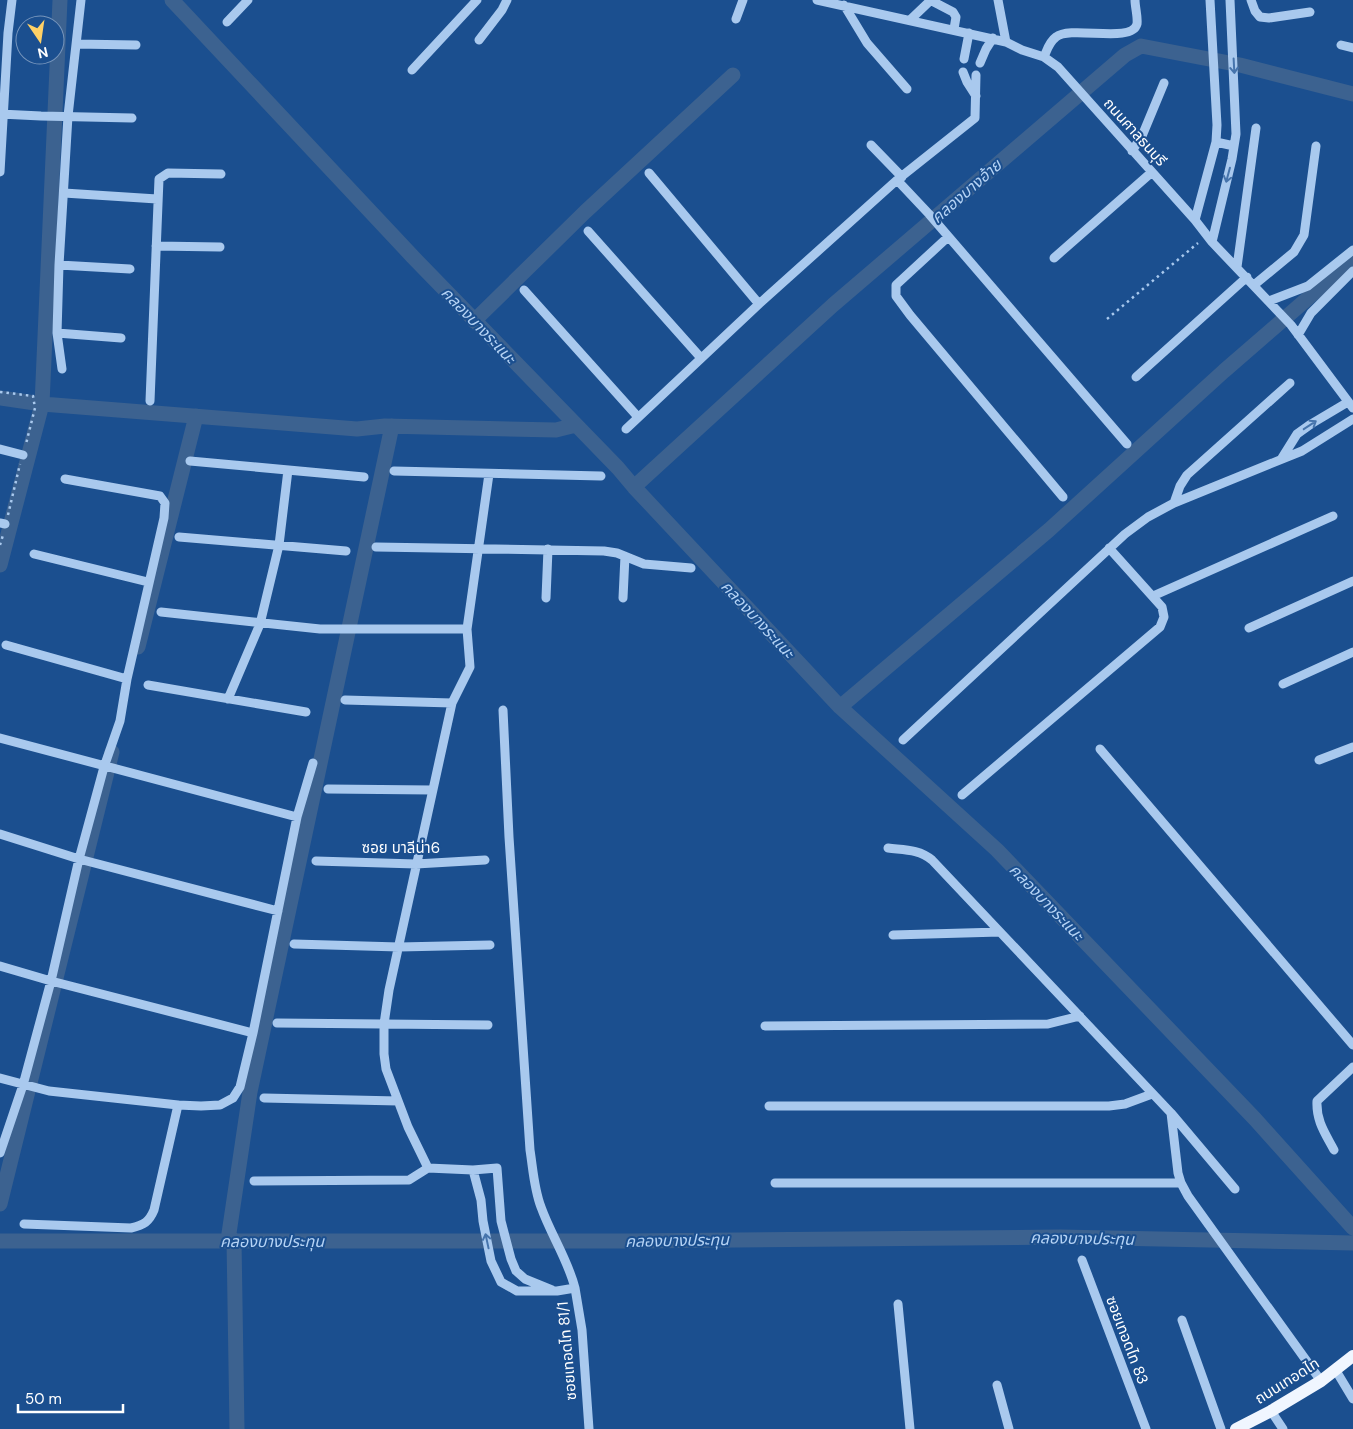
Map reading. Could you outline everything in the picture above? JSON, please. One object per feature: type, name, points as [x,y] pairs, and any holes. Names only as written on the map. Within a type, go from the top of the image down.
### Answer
[{"type":"main road","name":"ถนนเทอดไท","points":[[1236,1429],[1321,1381],[1353,1356]]},
{"type":"street","points":[[0,172],[4,33],[12,0]]},
{"type":"street","points":[[62,369],[56,333],[59,265],[68,116],[81,0]]},
{"type":"street","points":[[227,22],[248,0]]},
{"type":"street","points":[[412,70],[477,0]]},
{"type":"street","points":[[479,40],[502,10],[507,0]]},
{"type":"street","points":[[736,19],[743,0]]},
{"type":"street","name":"ถนนศาลธนบุรี","points":[[817,0],[993,38],[1044,57],[1058,67],[1210,239],[1280,312],[1348,402]]},
{"type":"street","points":[[910,20],[931,0],[953,12],[956,17],[954,29]]},
{"type":"street","points":[[998,0],[1006,42]]},
{"type":"street","points":[[1044,57],[1050,42],[1056,36],[1065,32],[1115,34],[1126,33],[1134,29],[1137,24],[1135,0]]},
{"type":"street","points":[[1195,220],[1216,142],[1217,125],[1210,0]]},
{"type":"street","points":[[1210,239],[1232,160],[1236,127],[1230,0]]},
{"type":"street","points":[[1251,0],[1255,11],[1260,17],[1269,18],[1310,12]]},
{"type":"street","points":[[844,6],[867,43],[907,89]]},
{"type":"street","points":[[964,59],[970,33]]},
{"type":"street","points":[[980,63],[993,38]]},
{"type":"street","points":[[76,44],[136,45]]},
{"type":"street","points":[[1341,45],[1353,48]]},
{"type":"street","points":[[963,72],[976,96]]},
{"type":"street","points":[[626,429],[759,304],[900,179],[974,118],[976,75]]},
{"type":"street","points":[[1132,151],[1153,113],[1164,84]]},
{"type":"street","points":[[2,114],[132,118]]},
{"type":"street","points":[[1237,267],[1256,128]]},
{"type":"street","points":[[1216,142],[1234,146]]},
{"type":"street","points":[[871,145],[928,214],[1127,444]]},
{"type":"street","points":[[1254,285],[1294,252],[1304,235],[1316,146]]},
{"type":"street","points":[[1054,258],[1152,172]]},
{"type":"street","points":[[150,401],[159,179],[168,173],[221,174]]},
{"type":"street","points":[[649,174],[759,304]]},
{"type":"street","points":[[64,193],[157,198]]},
{"type":"street","points":[[588,231],[701,358]]},
{"type":"street","points":[[948,237],[896,285],[896,296],[1063,496]]},
{"type":"street","points":[[156,246],[220,247]]},
{"type":"street","points":[[1269,301],[1308,286],[1353,250]]},
{"type":"street","points":[[59,265],[130,269]]},
{"type":"street","points":[[1298,335],[1311,313],[1353,271]]},
{"type":"street","points":[[1136,377],[1247,277]]},
{"type":"street","points":[[524,290],[638,417]]},
{"type":"street","points":[[56,333],[121,338]]},
{"type":"street","points":[[1174,503],[1180,486],[1187,475],[1290,382]]},
{"type":"street","points":[[1282,458],[1297,434],[1348,402],[1353,390]]},
{"type":"street","points":[[902,740],[1109,548],[1148,516],[1174,503],[1302,451],[1353,419]]},
{"type":"street","points":[[0,449],[23,455]]},
{"type":"street","points":[[190,461],[364,477]]},
{"type":"street","points":[[228,699],[260,624],[278,546],[288,470]]},
{"type":"street","points":[[394,471],[601,476]]},
{"type":"street","points":[[428,1168],[408,1127],[385,1061],[384,1024],[389,990],[452,703],[470,667],[468,629],[489,474]]},
{"type":"street","points":[[0,1153],[23,1085],[51,981],[79,860],[104,767],[120,721],[148,582],[164,518],[164,503],[160,496],[65,480]]},
{"type":"street","points":[[1153,596],[1333,516]]},
{"type":"street","points":[[178,537],[346,551]]},
{"type":"street","points":[[376,547],[604,551],[625,556],[644,564],[690,568]]},
{"type":"street","points":[[962,795],[1160,627],[1164,617],[1162,607],[1109,548]]},
{"type":"street","points":[[546,598],[548,549]]},
{"type":"street","points":[[34,554],[148,582]]},
{"type":"street","points":[[624,598],[625,556]]},
{"type":"street","points":[[1249,628],[1353,581]]},
{"type":"street","points":[[161,612],[320,629],[468,629]]},
{"type":"street","points":[[6,646],[127,679]]},
{"type":"street","points":[[1283,684],[1353,652]]},
{"type":"street","points":[[148,685],[306,712]]},
{"type":"street","points":[[345,700],[452,703]]},
{"type":"street","points":[[503,710],[530,1150],[540,1206],[571,1273],[575,1288]]},
{"type":"street","points":[[0,738],[297,817]]},
{"type":"street","points":[[1319,760],[1353,747]]},
{"type":"street","points":[[1100,749],[1353,1045]]},
{"type":"street","points":[[0,1078],[23,1085],[76,1095],[178,1105],[220,1105],[233,1098],[240,1087],[254,1033],[297,817],[313,763]]},
{"type":"street","points":[[328,789],[432,790]]},
{"type":"street","points":[[0,834],[79,860],[278,911]]},
{"type":"street","points":[[888,848],[924,854],[1171,1113],[1236,1189]]},
{"type":"street","name":"ซอย บาลีน่า6","points":[[316,861],[416,864],[485,860]]},
{"type":"street","points":[[893,935],[1000,932]]},
{"type":"street","points":[[294,944],[490,945]]},
{"type":"street","points":[[0,966],[254,1033]]},
{"type":"street","points":[[765,1026],[1048,1024],[1080,1016]]},
{"type":"street","points":[[277,1023],[488,1025]]},
{"type":"street","points":[[1334,1150],[1320,1125],[1317,1114],[1317,1101],[1353,1067]]},
{"type":"street","points":[[768,1106],[1109,1106],[1125,1104],[1152,1094]]},
{"type":"street","points":[[264,1098],[398,1101]]},
{"type":"street","points":[[24,1224],[131,1228],[142,1226],[150,1220],[154,1210],[178,1105]]},
{"type":"street","points":[[1171,1113],[1181,1183],[1200,1214],[1321,1381]]},
{"type":"street","points":[[254,1181],[409,1180],[428,1168],[473,1170],[497,1168],[501,1221],[516,1271],[525,1279],[557,1291]]},
{"type":"street","name":"ซอยเทอดไท 81/1","points":[[473,1170],[482,1200],[483,1221],[491,1261],[501,1282],[516,1291],[557,1291],[575,1288],[582,1330],[589,1429]]},
{"type":"street","points":[[775,1183],[1181,1183]]},
{"type":"street","points":[[482,1200],[500,1200]]},
{"type":"street","name":"ซอยเทอดไท 83","points":[[1082,1260],[1146,1429]]},
{"type":"street","points":[[898,1304],[910,1429]]},
{"type":"street","points":[[1182,1320],[1221,1429]]},
{"type":"street","points":[[1335,1369],[1353,1399]]},
{"type":"street","points":[[997,1385],[1009,1429]]},
{"type":"street","points":[[1270,1411],[1283,1429]]},
{"type":"path","points":[[1107,318],[1210,239]]},
{"type":"waterway","points":[[0,565],[42,404],[60,0]]},
{"type":"waterway","name":"คลองบางระแนะ","points":[[172,0],[412,256],[618,468],[840,707],[997,850],[1255,1119],[1353,1228]]},
{"type":"waterway","name":"คลองบางอ้าย","points":[[634,487],[833,305],[1125,55],[1141,46],[1240,65],[1353,94]]},
{"type":"waterway","points":[[474,321],[585,212],[733,75]]},
{"type":"waterway","points":[[840,707],[1049,530],[1224,371],[1353,259]]},
{"type":"waterway","points":[[0,398],[42,404],[357,429],[385,426],[556,430],[576,425]]},
{"type":"waterway","points":[[138,647],[196,416]]},
{"type":"waterway","points":[[228,1240],[250,1092],[392,426]]},
{"type":"waterway","points":[[0,1204],[112,752]]},
{"type":"waterway","name":"คลองบางประทุน","points":[[0,1241],[631,1241],[1060,1237],[1353,1243]]},
{"type":"waterway","points":[[234,1240],[237,1429]]}]
